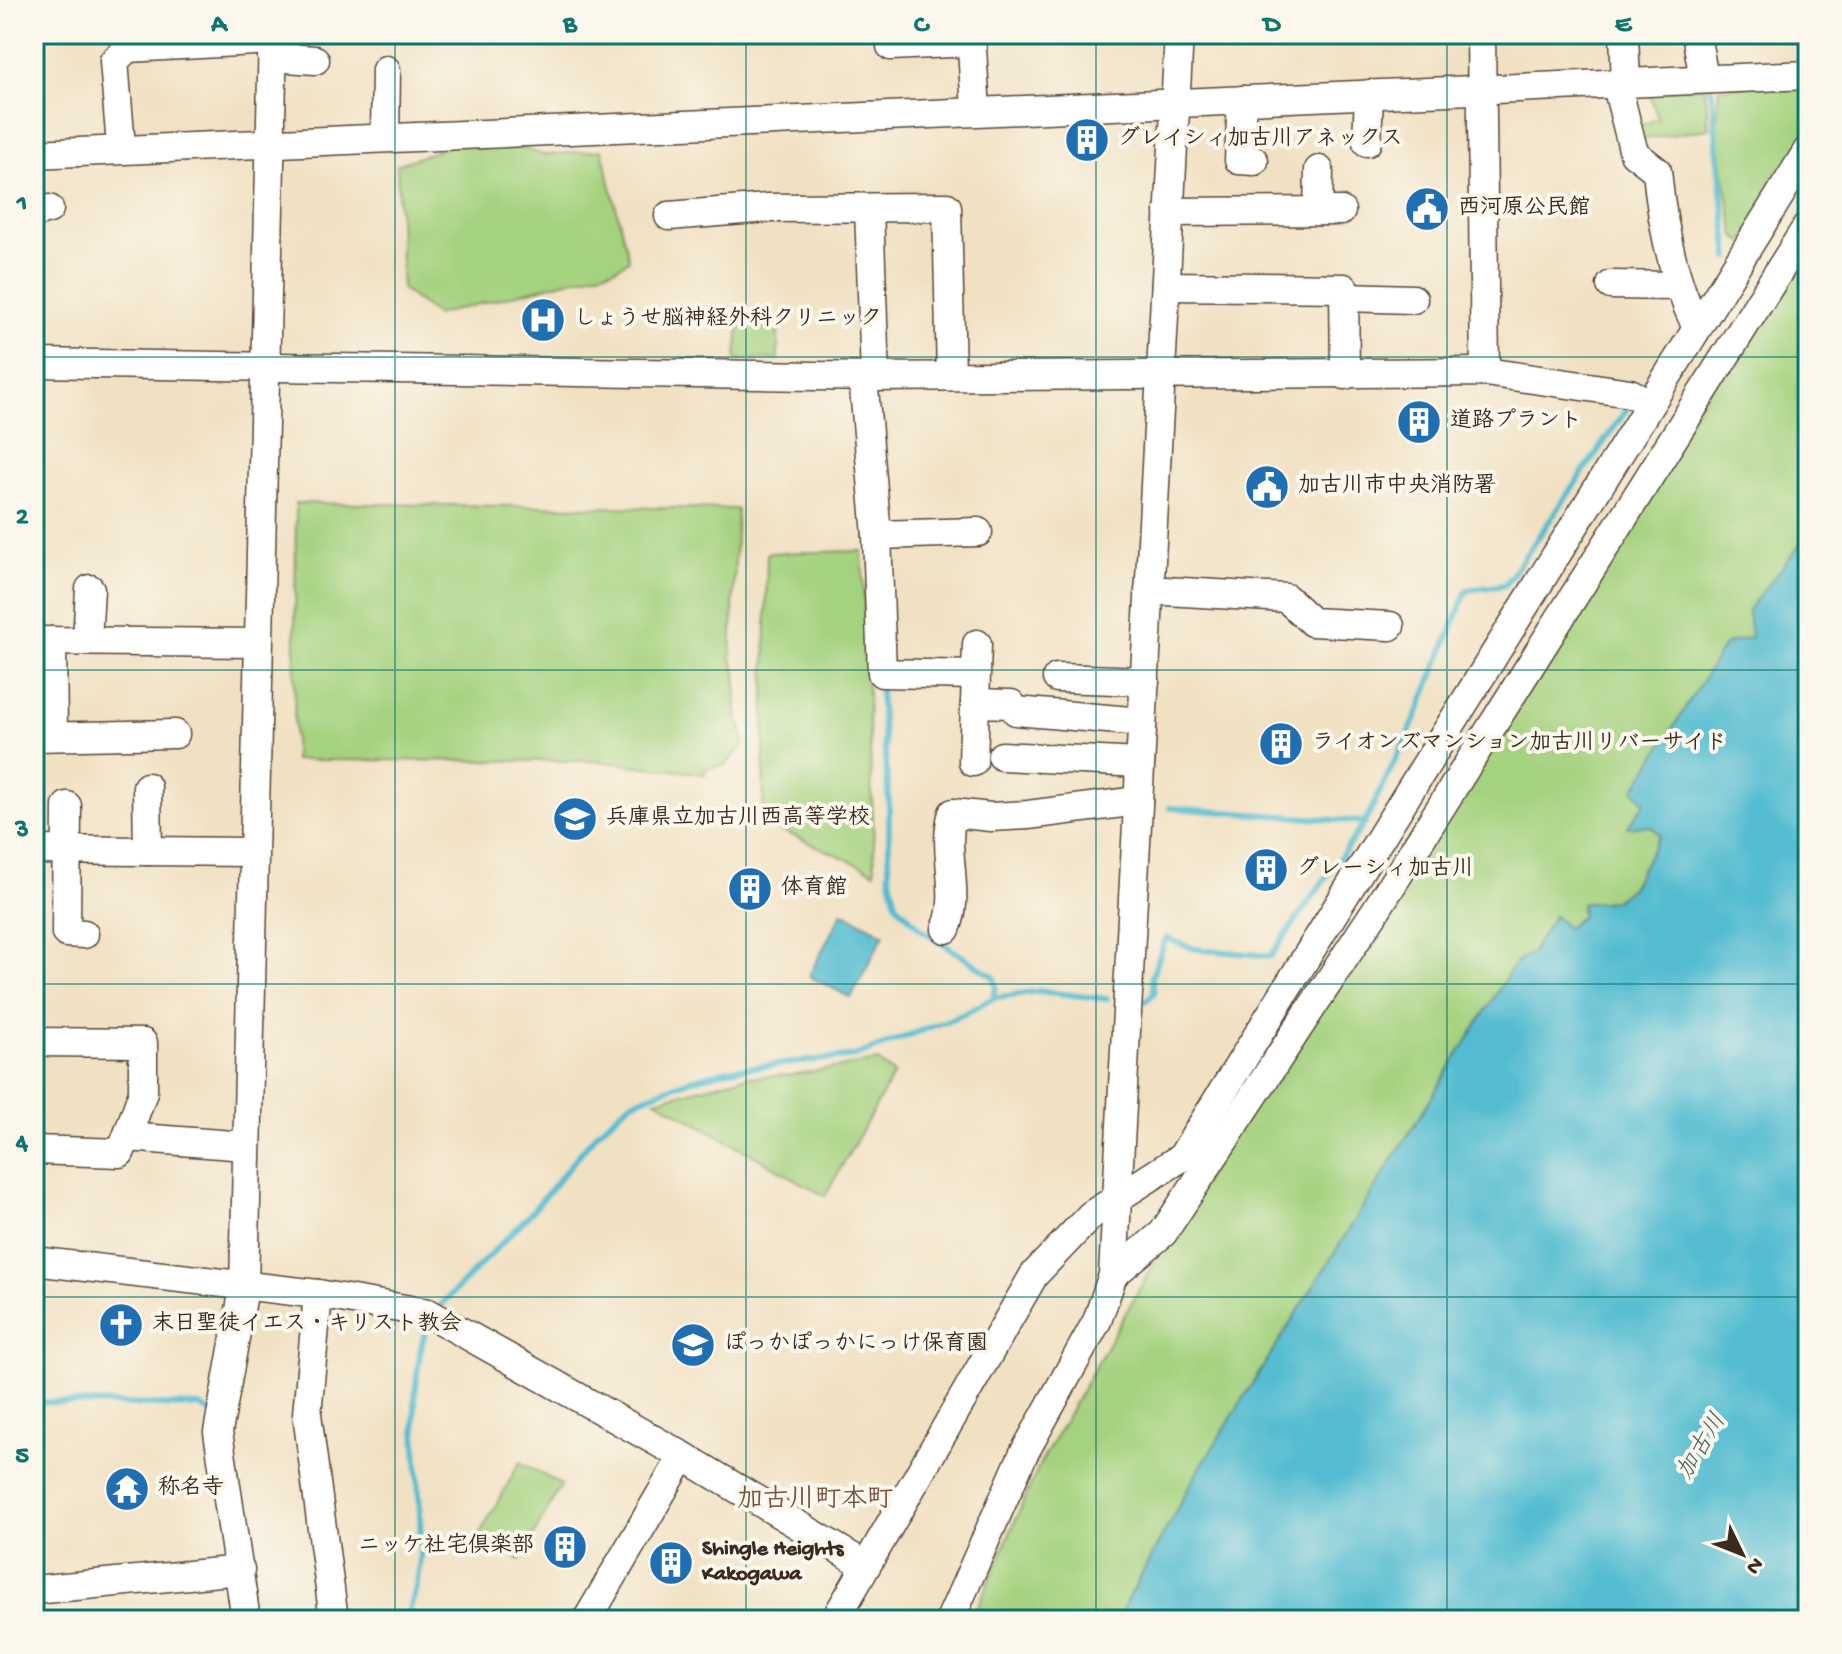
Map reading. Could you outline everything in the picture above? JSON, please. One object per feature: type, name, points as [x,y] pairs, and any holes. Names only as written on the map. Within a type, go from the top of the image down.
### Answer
[{"type":"street","points":[[950,1620],[1023,1455],[1097,1321],[1113,1275],[1179,34]]},
{"type":"street","points":[[1481,34],[1485,372]]},
{"type":"street","points":[[1624,34],[1621,85],[1634,153],[1657,171],[1662,218],[1679,286],[1697,328]]},
{"type":"street","points":[[1696,34],[1704,79]]},
{"type":"street","points":[[891,46],[971,38],[976,110]]},
{"type":"street","points":[[121,147],[114,61],[128,48],[273,44],[315,60]]},
{"type":"street","points":[[246,1620],[218,1432],[244,1288],[268,141],[273,44]]},
{"type":"street","points":[[385,136],[386,70]]},
{"type":"street","points":[[34,154],[121,147],[1808,75]]},
{"type":"street","points":[[1367,142],[1369,94]]},
{"type":"street","points":[[1242,100],[1239,160],[1254,161]]},
{"type":"street","points":[[835,1620],[1034,1275],[1091,1215],[1182,1157],[1648,402],[1808,150]]},
{"type":"street","points":[[1169,212],[1330,211],[1319,170]]},
{"type":"street","points":[[669,216],[768,208],[947,207],[951,375]]},
{"type":"street","points":[[869,208],[869,377],[882,673],[975,689],[1011,704],[1016,711],[1142,722]]},
{"type":"street","points":[[1113,1275],[1163,1233],[1376,910],[1808,225]]},
{"type":"street","points":[[1611,285],[1679,286]]},
{"type":"street","points":[[1166,286],[1344,288],[1345,375]]},
{"type":"street","points":[[1344,297],[1413,299]]},
{"type":"street","points":[[34,363],[869,377],[1160,378],[1485,372],[1630,393],[1648,402]]},
{"type":"street","points":[[877,535],[978,532]]},
{"type":"street","points":[[87,641],[88,589]]},
{"type":"street","points":[[1149,590],[1286,598],[1312,622],[1390,626]]},
{"type":"street","points":[[175,734],[44,737],[43,641],[257,643]]},
{"type":"street","points":[[973,762],[977,644]]},
{"type":"street","points":[[1057,678],[1145,681]]},
{"type":"street","points":[[1002,756],[1140,763]]},
{"type":"street","points":[[147,787],[148,851]]},
{"type":"street","points":[[954,913],[947,831],[953,813],[1028,815],[1138,801]]},
{"type":"street","points":[[67,806],[66,933],[84,934]]},
{"type":"street","points":[[34,850],[253,852]]},
{"type":"street","points":[[34,1042],[143,1034],[143,1092],[120,1153],[34,1150]]},
{"type":"street","points":[[127,1137],[246,1146]]},
{"type":"street","points":[[34,1261],[244,1288],[318,1294],[432,1315],[683,1456],[865,1565]]},
{"type":"street","points":[[318,1294],[307,1414],[334,1620]]},
{"type":"street","points":[[593,1618],[683,1456]]},
{"type":"street","points":[[34,1590],[240,1570]]},
{"type":"green space","points":[[1808,81],[1808,139],[1743,242],[1735,237],[1716,132],[1719,88]]},
{"type":"green space","points":[[1705,87],[1709,129],[1632,141],[1629,129],[1658,119],[1648,89]]},
{"type":"green space","points":[[493,139],[544,155],[602,150],[629,260],[614,269],[436,315],[402,289],[397,165],[463,141]]},
{"type":"green space","points":[[1808,235],[1808,535],[1748,610],[1752,637],[1645,803],[1651,826],[1660,835],[1631,888],[1614,901],[1581,904],[1582,916],[1567,928],[1554,916],[1531,954],[1516,962],[1195,1476],[1117,1620],[972,1620],[1039,1466],[1171,1233]]},
{"type":"green space","points":[[778,325],[778,359],[736,359],[739,326]]},
{"type":"green space","points":[[296,503],[737,509],[731,658],[744,744],[727,764],[705,769],[705,774],[594,761],[294,760]]},
{"type":"green space","points":[[862,551],[875,872],[763,822],[767,553]]},
{"type":"green space","points":[[878,1061],[894,1074],[825,1196],[656,1100],[745,1077],[792,1075]]},
{"type":"green space","points":[[520,1462],[561,1485],[520,1560],[478,1537]]},
{"type":"water","name":"加古川","points":[[1808,535],[1808,1620],[1117,1620],[1195,1476],[1516,962],[1531,954],[1554,916],[1567,928],[1582,916],[1581,904],[1614,901],[1631,888],[1660,835],[1651,826],[1627,827],[1645,803],[1634,790],[1725,644],[1751,637],[1748,610]]},
{"type":"water","points":[[842,912],[884,934],[851,998],[809,976]]},
{"type":"waterway","points":[[1711,86],[1729,258]]},
{"type":"waterway","points":[[1640,390],[1665,354]]},
{"type":"waterway","points":[[1170,808],[1365,822],[1415,720],[1467,590],[1505,585],[1631,403]]},
{"type":"waterway","points":[[879,681],[889,801],[889,873],[896,904],[922,930],[994,977],[996,988],[993,998]]},
{"type":"waterway","points":[[1145,1001],[1154,993],[1152,976],[1166,938],[1195,949],[1271,956],[1365,822]]},
{"type":"waterway","points":[[438,1308],[530,1214],[597,1133],[630,1103],[684,1082],[728,1070],[855,1056],[964,1014],[993,998],[1039,991],[1107,999]]},
{"type":"waterway","points":[[405,1620],[415,1593],[420,1563],[415,1399],[421,1350],[431,1321]]},
{"type":"waterway","points":[[34,1402],[200,1406],[211,1413]]},
{"type":"place","name":"グレイシィ加古川アネックス","points":[[1087,140]]},
{"type":"place","name":"西河原公民館","points":[[1427,209]]},
{"type":"place","name":"しょうせ脳神経外科クリニック","points":[[543,320]]},
{"type":"place","name":"道路プラント","points":[[1419,422]]},
{"type":"place","name":"加古川市中央消防署","points":[[1267,487]]},
{"type":"place","name":"ライオンズマンション加古川リバーサイド","points":[[1281,744]]},
{"type":"place","name":"兵庫県立加古川西高等学校","points":[[575,819]]},
{"type":"place","name":"グレーシィ加古川","points":[[1266,870]]},
{"type":"place","name":"体育館","points":[[750,889]]},
{"type":"place","name":"末日聖徒イエス・キリスト教会","points":[[121,1325]]},
{"type":"place","name":"ぽっかぽっかにっけ保育園","points":[[693,1345]]},
{"type":"place","name":"称名寺","points":[[127,1489]]},
{"type":"place","name":"ニッケ社宅倶楽部","points":[[565,1547]]},
{"type":"place","name":"Shingle Heights Kakogawa","points":[[671,1563]]},
{"type":"district","name":"加古川町本町","points":[[815,1501]]}]
